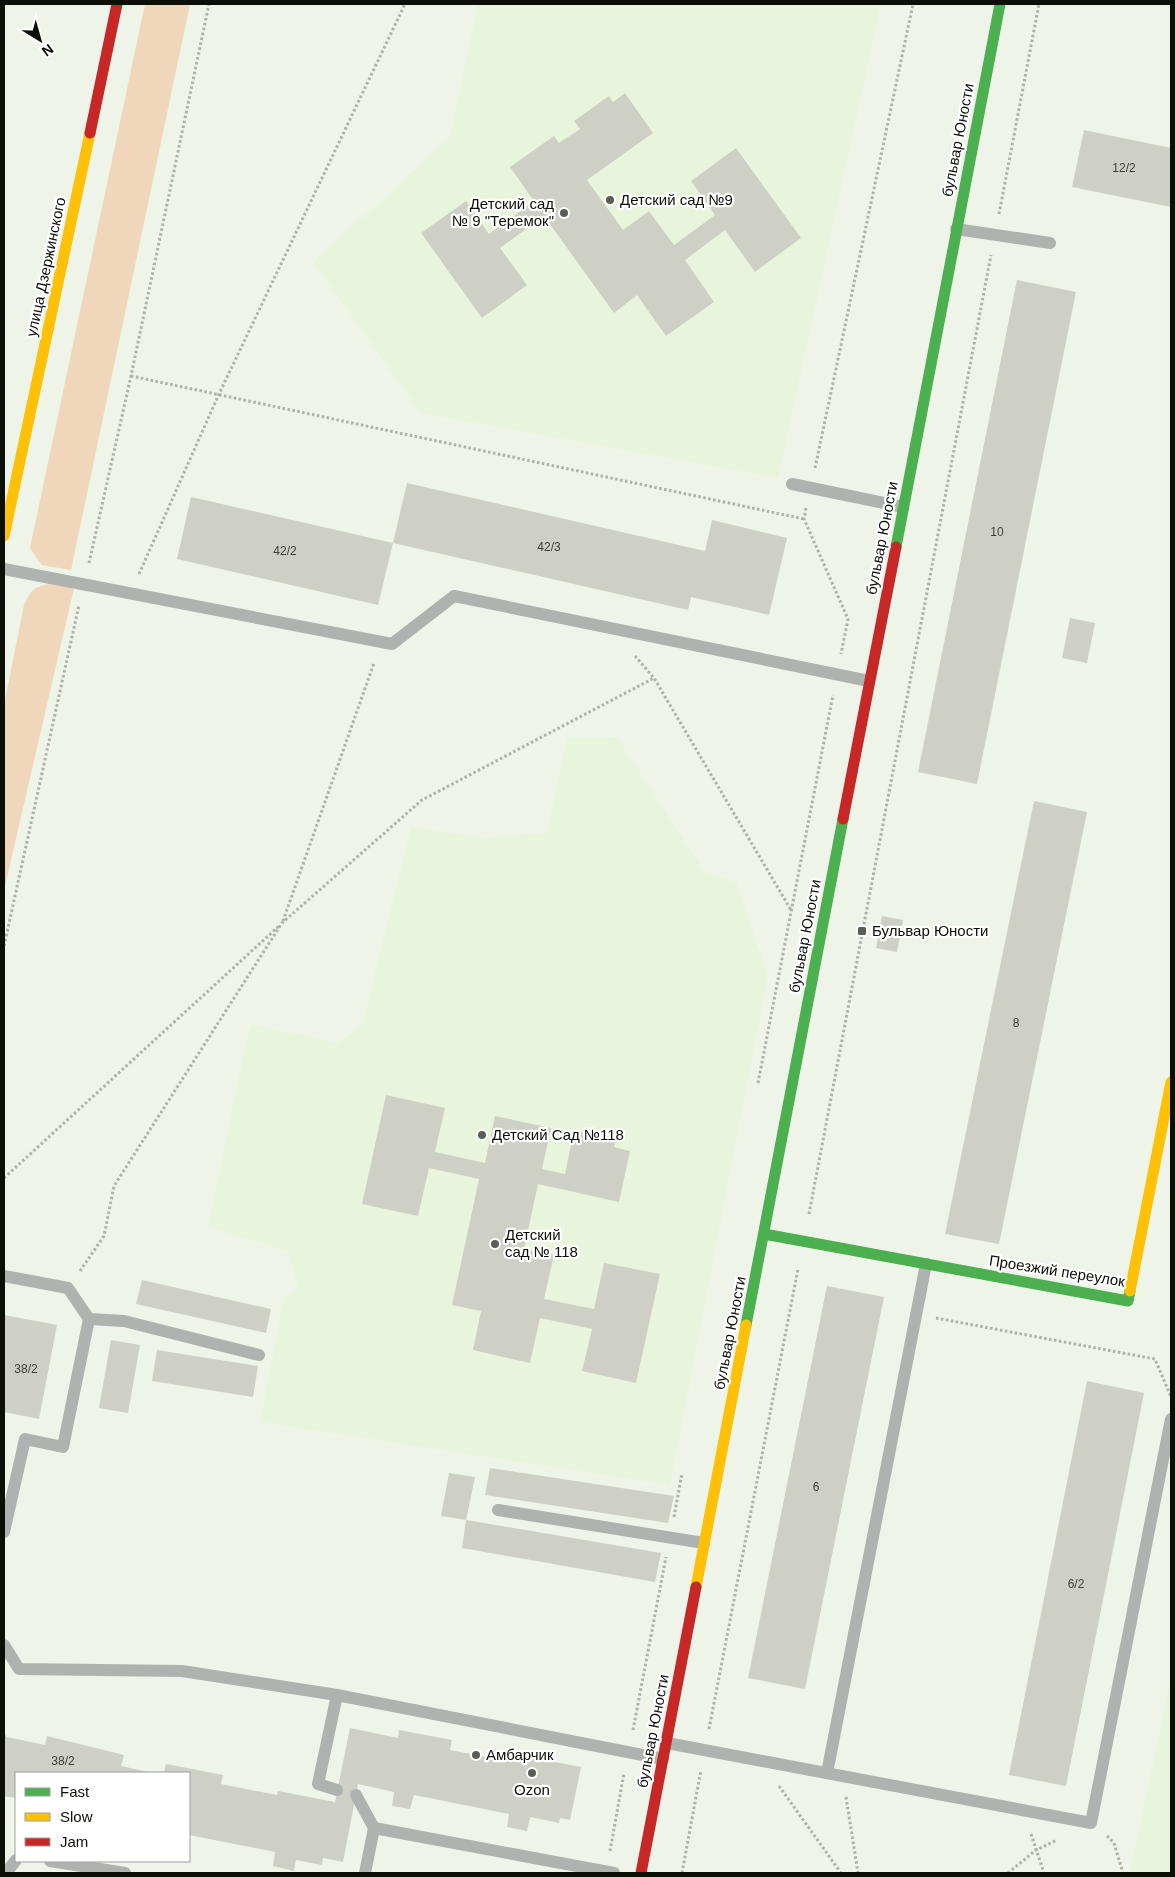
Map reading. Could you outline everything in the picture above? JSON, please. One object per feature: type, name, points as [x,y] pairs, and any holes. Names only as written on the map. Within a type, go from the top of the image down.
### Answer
[{"type":"street","name":"улица Дзержинского","points":[[4,536],[117,4]]},
{"type":"street","name":"бульвар Юности","points":[[641,1873],[1000,4]]},
{"type":"street","name":"Проезжий переулок","points":[[764,1234],[1128,1300],[1171,1082]]},
{"type":"lane","points":[[956,229],[1050,243]]},
{"type":"lane","points":[[792,484],[903,507]]},
{"type":"lane","points":[[4,569],[392,644],[454,596],[869,682]]},
{"type":"lane","points":[[827,1773],[926,1264]]},
{"type":"lane","points":[[4,1276],[68,1288],[89,1319],[63,1447],[25,1439],[4,1532]]},
{"type":"lane","points":[[89,1319],[124,1321],[259,1355]]},
{"type":"lane","points":[[667,1743],[1091,1823],[1171,1425]]},
{"type":"lane","points":[[498,1510],[704,1543]]},
{"type":"lane","points":[[4,1645],[19,1668],[182,1671],[337,1696],[663,1759]]},
{"type":"lane","points":[[337,1696],[318,1784],[337,1790]]},
{"type":"lane","points":[[356,1795],[374,1828],[365,1873]]},
{"type":"lane","points":[[374,1828],[610,1872]]},
{"type":"lane","points":[[6,1873],[15,1861]]},
{"type":"lane","points":[[56,1862],[125,1873]]},
{"type":"path","points":[[4,946],[132,376],[210,4]]},
{"type":"path","points":[[130,594],[219,394],[405,4]]},
{"type":"path","points":[[758,1083],[848,619],[804,519],[913,4]]},
{"type":"path","points":[[682,1873],[1039,4]]},
{"type":"path","points":[[132,376],[804,519]]},
{"type":"path","points":[[612,628],[654,678],[791,910]]},
{"type":"path","points":[[68,1288],[104,1236],[114,1186],[282,922],[381,643]]},
{"type":"path","points":[[4,1178],[282,922],[422,800],[654,678]]},
{"type":"path","points":[[917,1314],[1155,1359],[1171,1397]]},
{"type":"path","points":[[610,1872],[628,1752],[682,1473]]},
{"type":"path","points":[[761,1761],[841,1873]]},
{"type":"path","points":[[842,1776],[858,1873]]},
{"type":"path","points":[[1022,1810],[1044,1873]]},
{"type":"path","points":[[1008,1873],[1036,1850],[1091,1823],[1114,1843],[1123,1873]]},
{"type":"shaded area","points":[[145,4],[190,4],[71,570],[42,565],[30,548]]},
{"type":"shaded area","name":"Детский сад №9","points":[[478,4],[881,4],[778,478],[421,413],[313,262],[450,138]]},
{"type":"shaded area","points":[[50,584],[74,588],[4,890],[4,705],[24,605],[34,590],[40,586]]},
{"type":"shaded area","name":"Детский Сад №118","points":[[617,737],[705,872],[736,882],[768,975],[670,1485],[260,1422],[284,1297],[299,1289],[288,1251],[208,1227],[250,1024],[337,1043],[362,1026],[411,827],[484,838],[547,833],[567,738]]},
{"type":"shaded area","points":[[1171,1677],[1171,1873],[1130,1873]]},
{"type":"building","name":"Детский сад № 9 \"Теремок\"","points":[[625,93],[653,133],[587,180],[623,230],[649,211],[674,245],[715,215],[691,181],[736,148],[801,238],[755,272],[725,230],[685,260],[714,302],[666,336],[637,295],[614,313],[544,216],[500,248],[527,285],[482,318],[421,233],[466,201],[489,234],[534,201],[510,167],[554,136],[559,143],[580,129],[574,121],[609,96],[613,102]]},
{"type":"building","points":[[1084,130],[1171,148],[1171,207],[1072,187]]},
{"type":"building","points":[[1017,280],[1076,292],[977,784],[918,772]]},
{"type":"building","points":[[407,483],[705,551],[712,520],[787,538],[769,615],[691,597],[688,610],[393,543]]},
{"type":"building","points":[[191,497],[393,543],[378,605],[177,559]]},
{"type":"building","points":[[1070,618],[1095,623],[1087,663],[1062,658]]},
{"type":"building","points":[[1034,801],[1087,812],[999,1244],[945,1234]]},
{"type":"building","points":[[882,916],[903,920],[897,952],[876,948]]},
{"type":"building","name":"Детский сад № 118","points":[[386,1095],[445,1108],[435,1152],[485,1163],[495,1116],[551,1128],[542,1169],[565,1174],[574,1130],[616,1140],[614,1147],[630,1151],[619,1202],[538,1184],[524,1249],[554,1255],[544,1299],[594,1309],[604,1263],[660,1274],[636,1383],[582,1371],[592,1329],[540,1318],[530,1363],[473,1350],[481,1311],[452,1305],[479,1179],[429,1168],[418,1216],[362,1204]]},
{"type":"building","points":[[142,1280],[271,1309],[266,1333],[136,1304]]},
{"type":"building","points":[[827,1286],[884,1297],[805,1689],[748,1678]]},
{"type":"building","points":[[4,1315],[57,1325],[39,1419],[4,1412]]},
{"type":"building","points":[[111,1340],[140,1345],[128,1413],[99,1408]]},
{"type":"building","points":[[157,1350],[258,1366],[253,1397],[152,1381]]},
{"type":"building","points":[[1087,1381],[1144,1393],[1066,1786],[1009,1775]]},
{"type":"building","points":[[490,1468],[674,1496],[668,1523],[485,1495]]},
{"type":"building","points":[[449,1473],[475,1477],[466,1520],[441,1516]]},
{"type":"building","points":[[466,1520],[661,1553],[655,1582],[462,1548]]},
{"type":"building","points":[[350,1728],[398,1738],[399,1730],[452,1740],[450,1750],[512,1762],[513,1754],[581,1767],[570,1820],[560,1818],[559,1823],[530,1817],[527,1831],[507,1827],[509,1814],[414,1795],[410,1809],[392,1806],[394,1792],[358,1784],[343,1862],[323,1858],[322,1865],[296,1860],[294,1871],[273,1866],[275,1852],[190,1835],[190,1772],[164,1772],[166,1764],[223,1775],[221,1784],[277,1795],[278,1791],[335,1802]]},
{"type":"building","points":[[4,1733],[7,1737],[45,1745],[47,1736],[124,1755],[121,1766],[148,1772],[15,1772],[15,1798],[4,1796]]},
{"type":"traffic: fast","points":[[896,547],[1000,4]]},
{"type":"traffic: fast","points":[[746,1325],[843,819]]},
{"type":"traffic: fast","points":[[764,1234],[1128,1301],[1130,1291]]},
{"type":"traffic: slow","points":[[4,536],[90,133]]},
{"type":"traffic: slow","points":[[1130,1291],[1171,1082]]},
{"type":"traffic: slow","points":[[696,1587],[746,1325]]},
{"type":"traffic: jam","points":[[90,133],[117,4]]},
{"type":"traffic: jam","points":[[843,819],[896,547]]},
{"type":"traffic: jam","points":[[641,1873],[696,1587]]},
{"type":"place","name":"Детский сад №9","points":[[610,200]]},
{"type":"place","name":"Детский сад № 9 \"Теремок\"","points":[[564,213]]},
{"type":"place","name":"Бульвар Юности","points":[[862,931]]},
{"type":"place","name":"Детский Сад №118","points":[[482,1135]]},
{"type":"place","name":"Детский сад № 118","points":[[495,1244]]},
{"type":"place","name":"Амбарчик","points":[[476,1755]]},
{"type":"place","name":"Ozon","points":[[532,1773]]}]
